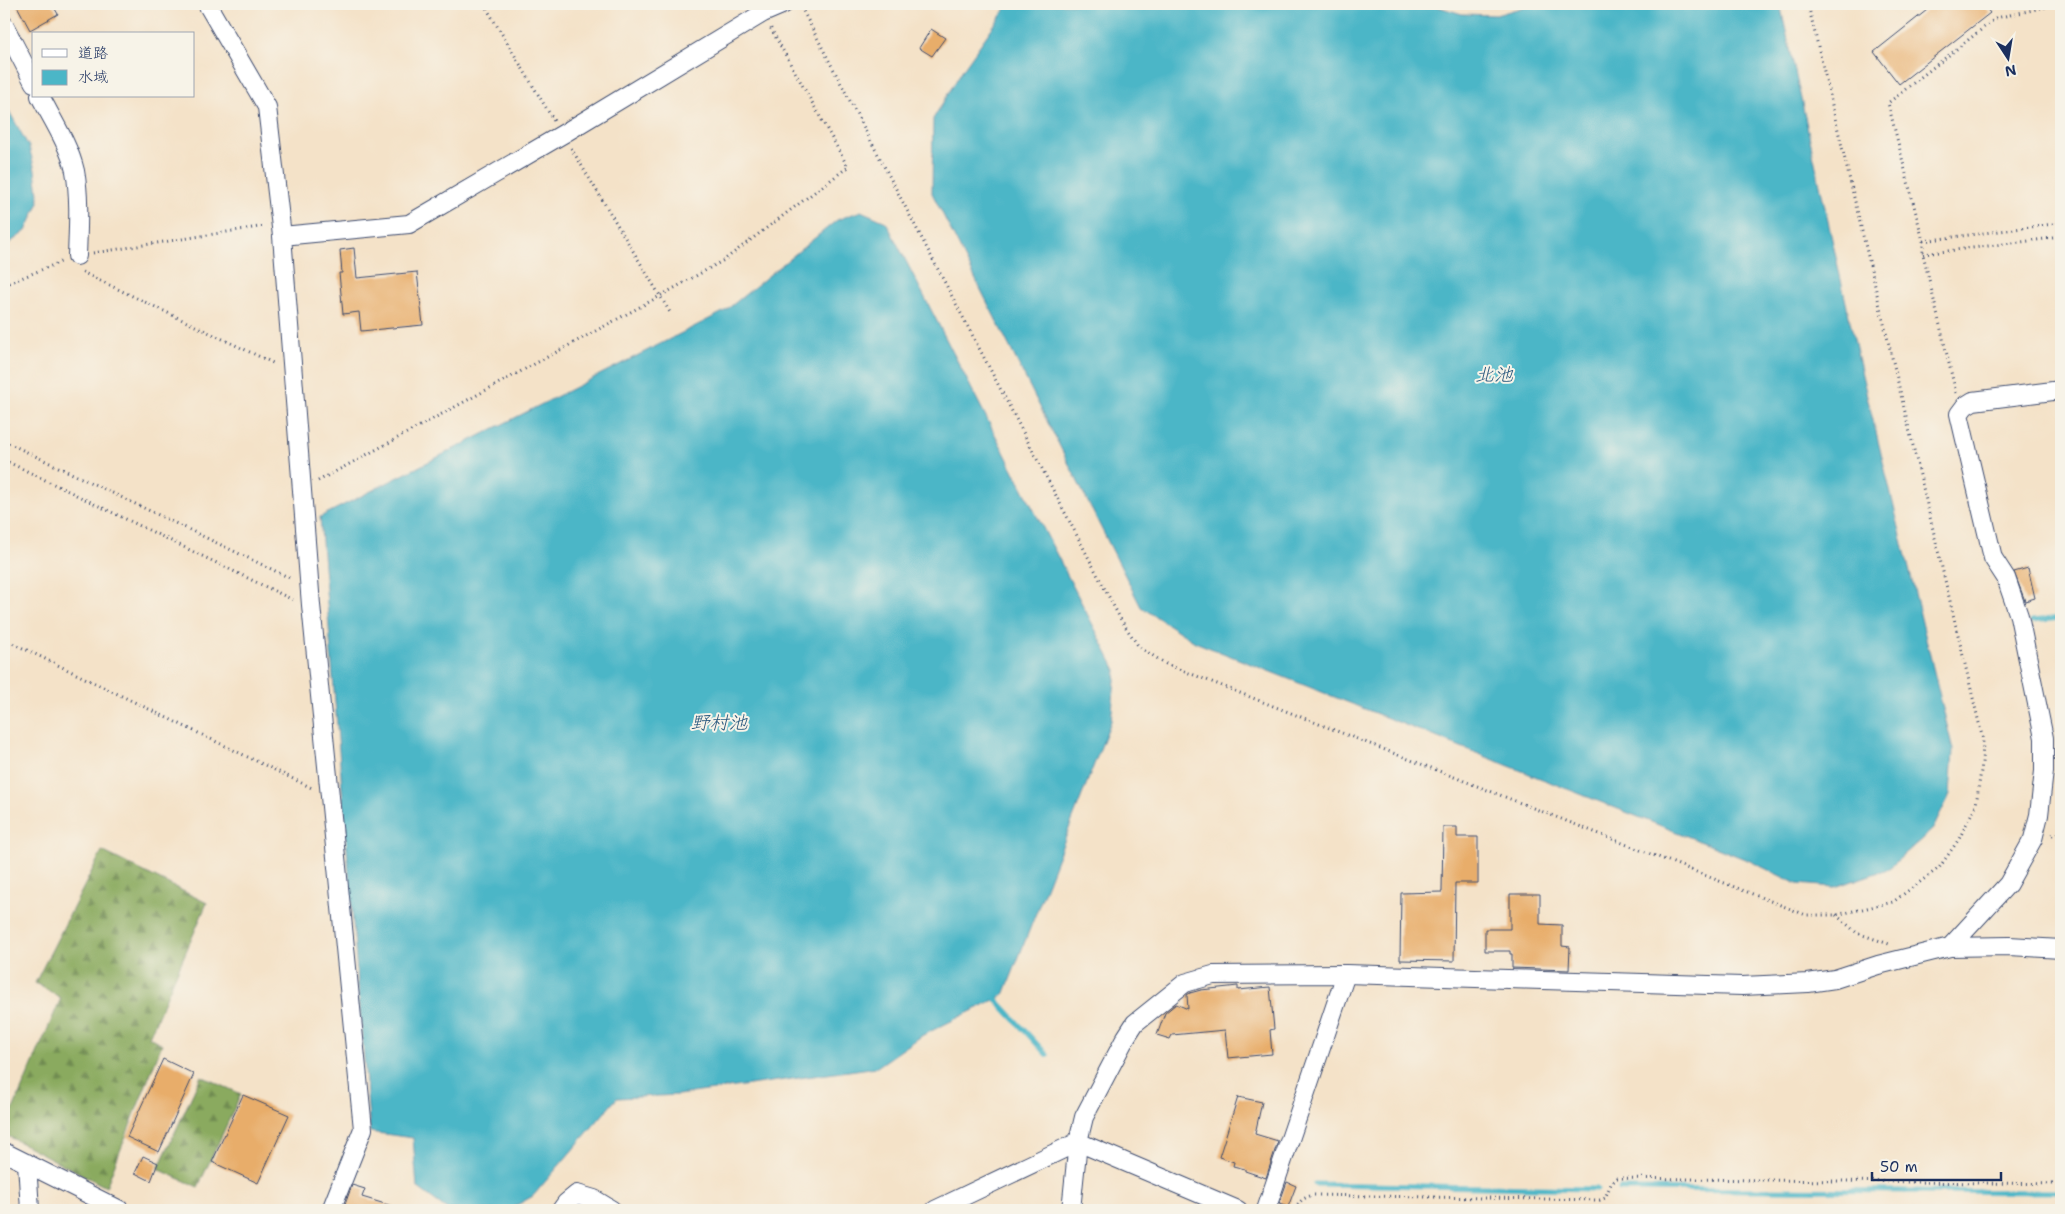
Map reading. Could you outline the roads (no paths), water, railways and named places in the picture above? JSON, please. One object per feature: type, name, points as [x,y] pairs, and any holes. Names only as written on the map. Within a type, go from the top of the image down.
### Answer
[{"type":"street","points":[[207,4],[267,107],[282,229],[311,605],[363,1129],[331,1210]]},
{"type":"street","points":[[282,229],[409,224],[563,134],[763,13],[784,4]]},
{"type":"street","points":[[4,25],[32,79]]},
{"type":"street","points":[[41,98],[63,140],[74,170],[78,205],[77,256]]},
{"type":"street","points":[[1950,947],[2008,884],[2033,839],[2040,815],[2044,771],[2044,738],[2019,616],[2006,578],[1993,558],[1960,414],[1965,406],[1973,401],[2061,390]]},
{"type":"street","points":[[1071,1210],[1078,1142],[1084,1117],[1135,1023],[1185,983],[1213,975],[1346,974],[1742,986],[1808,983],[1835,979],[1895,960],[1950,947],[2009,946],[2061,949]]},
{"type":"street","points":[[1266,1210],[1346,974]]},
{"type":"street","points":[[935,1210],[1078,1142],[1238,1210]]},
{"type":"street","points":[[4,1152],[120,1210]]},
{"type":"street","points":[[27,1163],[30,1210]]},
{"type":"street","points":[[561,1210],[577,1194],[594,1199],[612,1210]]},
{"type":"water","name":"北池","points":[[1009,4],[1429,4],[1462,14],[1496,15],[1534,4],[1780,4],[1862,375],[1953,750],[1950,794],[1933,829],[1888,869],[1835,887],[1797,884],[1750,861],[1195,642],[1141,607],[932,193],[933,119],[963,69]]},
{"type":"water","points":[[4,102],[29,147],[35,170],[39,202],[26,231],[4,247]]},
{"type":"water","name":"野村池","points":[[861,211],[886,222],[1116,670],[1111,721],[1004,995],[923,1035],[877,1067],[678,1095],[617,1098],[533,1196],[508,1210],[448,1210],[417,1187],[413,1138],[370,1132],[320,517],[725,311],[837,220]]},
{"type":"waterway","points":[[2032,621],[2061,618]]},
{"type":"waterway","points":[[991,994],[1047,1055]]},
{"type":"waterway","points":[[1315,1184],[1597,1189]]},
{"type":"waterway","points":[[1620,1189],[2061,1192]]}]
